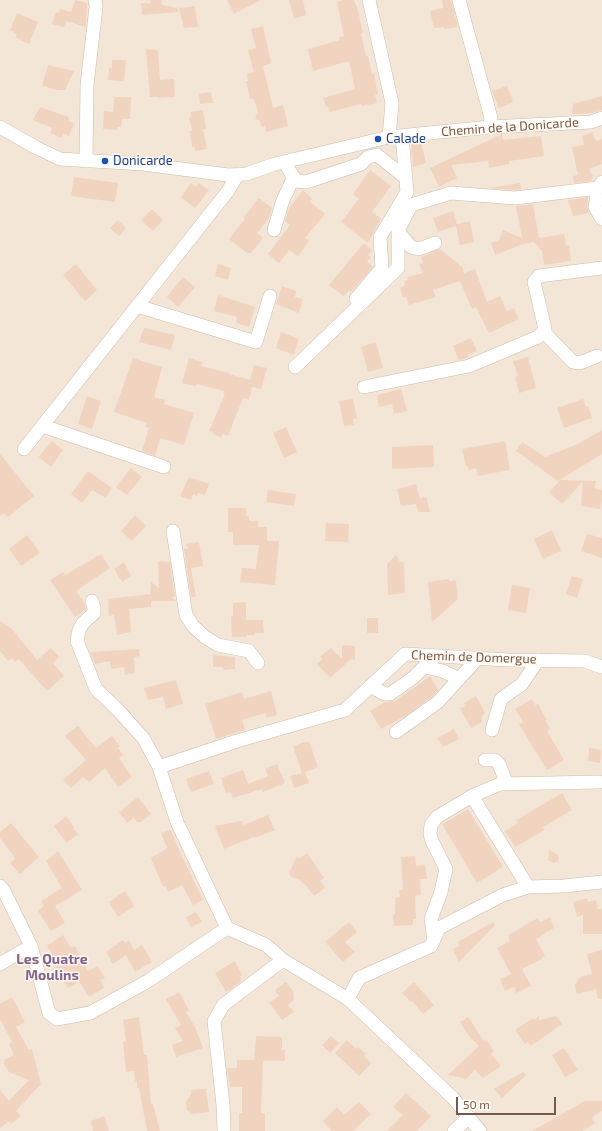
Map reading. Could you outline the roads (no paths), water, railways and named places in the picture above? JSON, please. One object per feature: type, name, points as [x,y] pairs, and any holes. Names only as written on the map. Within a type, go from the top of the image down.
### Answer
[{"type":"street","points":[[86,161],[87,85],[96,7],[95,0]]},
{"type":"street","points":[[369,0],[392,103],[389,137]]},
{"type":"street","points":[[459,0],[491,118],[490,128]]},
{"type":"street","name":"Chemin de la Donicarde","points":[[0,126],[50,156],[60,159],[136,163],[228,175],[246,174],[284,162],[389,137],[490,128],[591,122],[602,118]]},
{"type":"street","points":[[356,299],[382,268],[380,237],[407,192],[402,136]]},
{"type":"street","points":[[284,162],[296,181],[306,182],[361,164],[368,156],[377,155],[406,178]]},
{"type":"street","points":[[24,449],[228,191],[238,174]]},
{"type":"street","points":[[274,230],[283,200],[294,177]]},
{"type":"street","points":[[295,367],[398,268],[398,231],[411,205],[451,192],[515,198],[600,185],[596,207],[602,219]]},
{"type":"street","points":[[398,231],[411,247],[419,249],[435,244]]},
{"type":"street","points":[[364,387],[469,366],[538,337],[545,329],[534,282],[539,276],[602,268]]},
{"type":"street","points":[[137,306],[256,342],[270,296]]},
{"type":"street","points":[[543,331],[573,362],[580,364],[597,356]]},
{"type":"street","points":[[43,426],[164,467]]},
{"type":"street","points":[[173,531],[186,615],[193,626],[205,637],[218,645],[249,651],[258,663]]},
{"type":"street","points":[[92,601],[94,613],[82,623],[77,641],[96,689],[118,710],[144,739],[159,767],[177,822],[227,928],[266,945],[283,960],[348,999],[453,1098],[480,1131]]},
{"type":"street","name":"Chemin de Domergue","points":[[159,767],[346,710],[406,654],[585,661],[602,667]]},
{"type":"street","points":[[370,686],[385,694],[390,694],[414,677],[435,656]]},
{"type":"street","points":[[396,732],[438,702],[478,658]]},
{"type":"street","points":[[492,730],[502,699],[522,684],[538,660]]},
{"type":"street","points":[[424,667],[443,672],[459,679]]},
{"type":"street","points":[[485,760],[495,760],[500,764],[506,784]]},
{"type":"street","points":[[434,940],[432,919],[442,892],[446,869],[430,834],[431,825],[437,817],[472,796],[500,784],[599,782]]},
{"type":"street","points":[[472,796],[528,887]]},
{"type":"street","points":[[348,999],[360,978],[431,946],[440,928],[503,896],[528,887],[564,886],[602,882]]},
{"type":"street","points":[[0,886],[4,891],[31,946],[49,1013],[57,1019],[90,1013],[148,981],[227,928]]},
{"type":"street","points":[[0,964],[31,946]]},
{"type":"street","points":[[224,1131],[223,1106],[214,1021],[222,1005],[283,960]]},
{"type":"street","points":[[454,1131],[469,1117]]},
{"type":"place","name":"Calade","points":[[378,139]]},
{"type":"place","name":"Donicarde","points":[[105,161]]},
{"type":"district","name":"Les Quatre Moulins","points":[[52,968]]}]
